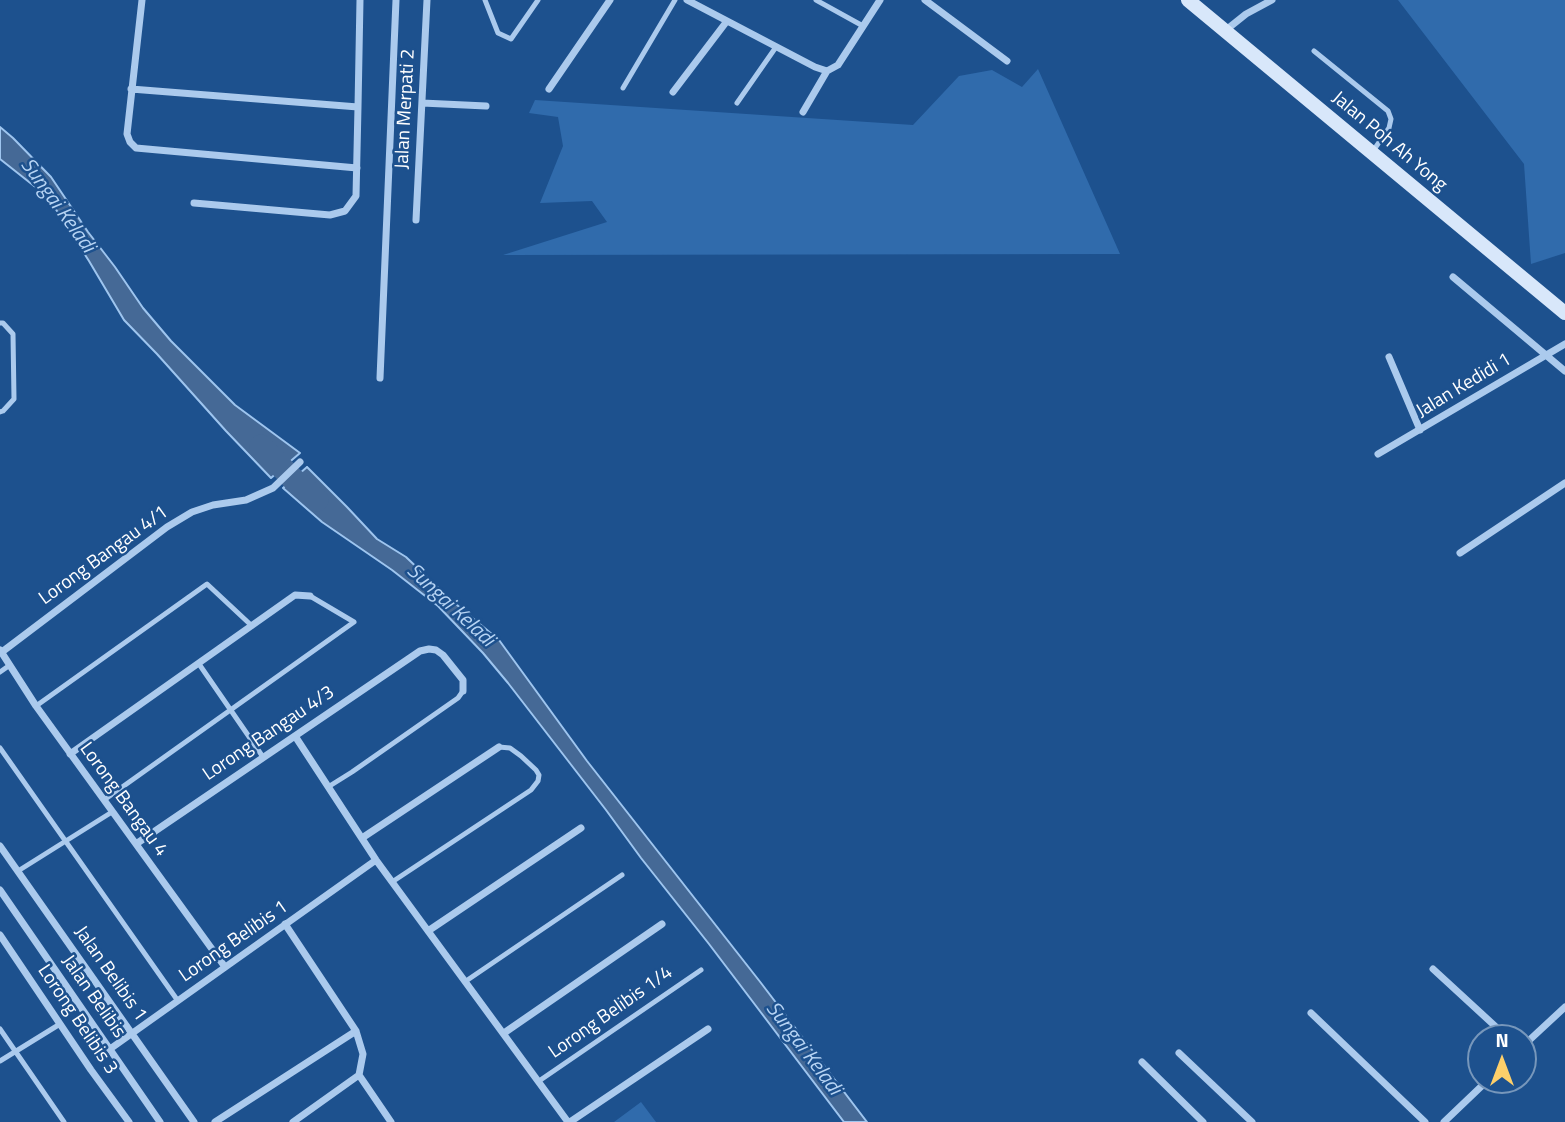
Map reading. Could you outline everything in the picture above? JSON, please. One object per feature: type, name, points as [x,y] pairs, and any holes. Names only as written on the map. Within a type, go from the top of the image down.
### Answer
[{"type":"main road","name":"Jalan Poh Ah Yong","points":[[1188,0],[1565,313]]},
{"type":"street","points":[[142,0],[127,134],[136,148],[357,168]]},
{"type":"street","points":[[194,203],[330,215],[345,211],[356,196],[360,0]]},
{"type":"street","points":[[380,378],[396,0]]},
{"type":"street","name":"Jalan Merpati 2","points":[[416,220],[427,0]]},
{"type":"street","points":[[549,89],[610,0]]},
{"type":"street","points":[[688,0],[827,71]]},
{"type":"street","points":[[803,112],[827,71],[838,65],[880,0]]},
{"type":"street","points":[[926,0],[1007,61]]},
{"type":"street","points":[[1226,30],[1246,14],[1272,0]]},
{"type":"street","points":[[673,92],[727,21]]},
{"type":"street","points":[[131,89],[358,107]]},
{"type":"street","points":[[422,103],[486,106]]},
{"type":"street","points":[[1453,277],[1565,371]]},
{"type":"street","name":"Jalan Kedidi 1","points":[[1378,454],[1565,344]]},
{"type":"street","points":[[1389,357],[1420,430]]},
{"type":"street","name":"Lorong Bangau 4/1","points":[[1,651],[167,527],[192,512],[213,505],[246,500],[273,488],[300,462]]},
{"type":"street","points":[[1460,553],[1565,483]]},
{"type":"street","points":[[71,754],[295,595],[310,596]]},
{"type":"street","name":"Lorong Bangau 4/3","points":[[136,844],[420,651],[436,650],[443,655],[463,680],[463,691]]},
{"type":"street","name":"Lorong Bangau 4","points":[[1,651],[36,706],[225,967]]},
{"type":"street","points":[[295,736],[376,860],[569,1122],[708,1029]]},
{"type":"street","points":[[362,838],[499,747]]},
{"type":"street","points":[[429,931],[581,828]]},
{"type":"street","name":"Jalan Belibis 1","points":[[0,846],[194,1122]]},
{"type":"street","name":"Lorong Belibis 1","points":[[110,1049],[376,860]]},
{"type":"street","name":"Jalan Belibis","points":[[0,890],[160,1122]]},
{"type":"street","points":[[285,924],[356,1031],[363,1054],[359,1075],[293,1122]]},
{"type":"street","points":[[504,1033],[662,924]]},
{"type":"street","name":"Lorong Belibis 3","points":[[0,935],[129,1122]]},
{"type":"street","points":[[1433,969],[1493,1024]]},
{"type":"street","points":[[1537,1033],[1565,1007]]},
{"type":"street","points":[[1311,1013],[1426,1122]]},
{"type":"street","points":[[215,1122],[356,1031]]},
{"type":"street","points":[[1179,1053],[1252,1122]]},
{"type":"street","points":[[1142,1062],[1198,1121]]},
{"type":"street","points":[[359,1075],[391,1122]]},
{"type":"street","points":[[1444,1122],[1473,1094]]},
{"type":"lane","points":[[485,0],[498,33],[511,39],[538,0]]},
{"type":"lane","points":[[623,88],[675,0]]},
{"type":"lane","points":[[817,0],[863,26]]},
{"type":"lane","points":[[737,103],[776,47]]},
{"type":"lane","points":[[1314,51],[1388,111],[1391,119],[1389,128],[1371,153]]},
{"type":"lane","points":[[0,323],[13,334],[14,399],[0,412]]},
{"type":"lane","points":[[36,706],[207,584],[252,626]]},
{"type":"lane","points":[[104,800],[354,622],[310,596]]},
{"type":"lane","points":[[0,672],[10,664]]},
{"type":"lane","points":[[199,664],[263,757]]},
{"type":"lane","points":[[328,787],[458,698],[463,691]]},
{"type":"lane","points":[[392,882],[531,790],[538,781],[536,770],[510,748],[499,747]]},
{"type":"lane","points":[[0,748],[178,1001]]},
{"type":"lane","points":[[18,871],[113,812]]},
{"type":"lane","points":[[466,981],[622,875]]},
{"type":"lane","name":"Lorong Belibis 1/4","points":[[539,1081],[701,970]]},
{"type":"lane","points":[[0,1061],[60,1024]]},
{"type":"lane","points":[[0,1029],[64,1122]]},
{"type":"shaded area","points":[[1398,0],[1565,0],[1565,253],[1531,264],[1524,164]]},
{"type":"shaded area","points":[[1038,69],[1120,254],[503,255],[607,222],[592,201],[540,203],[563,146],[558,117],[529,113],[535,100],[913,125],[959,76],[992,70],[1022,87]]},
{"type":"shaded area","points":[[641,1102],[656,1122],[614,1122]]},
{"type":"water","points":[[0,127],[51,177],[143,308],[171,341],[235,405],[300,453],[271,478],[124,320],[48,197],[0,159]]},
{"type":"water","points":[[307,467],[377,539],[406,557],[451,600],[499,640],[587,761],[867,1122],[844,1122],[483,653],[438,606],[392,570],[322,522],[283,488]]},
{"type":"waterway","name":"Sungai Keladi","points":[[261,446],[317,500]]}]
